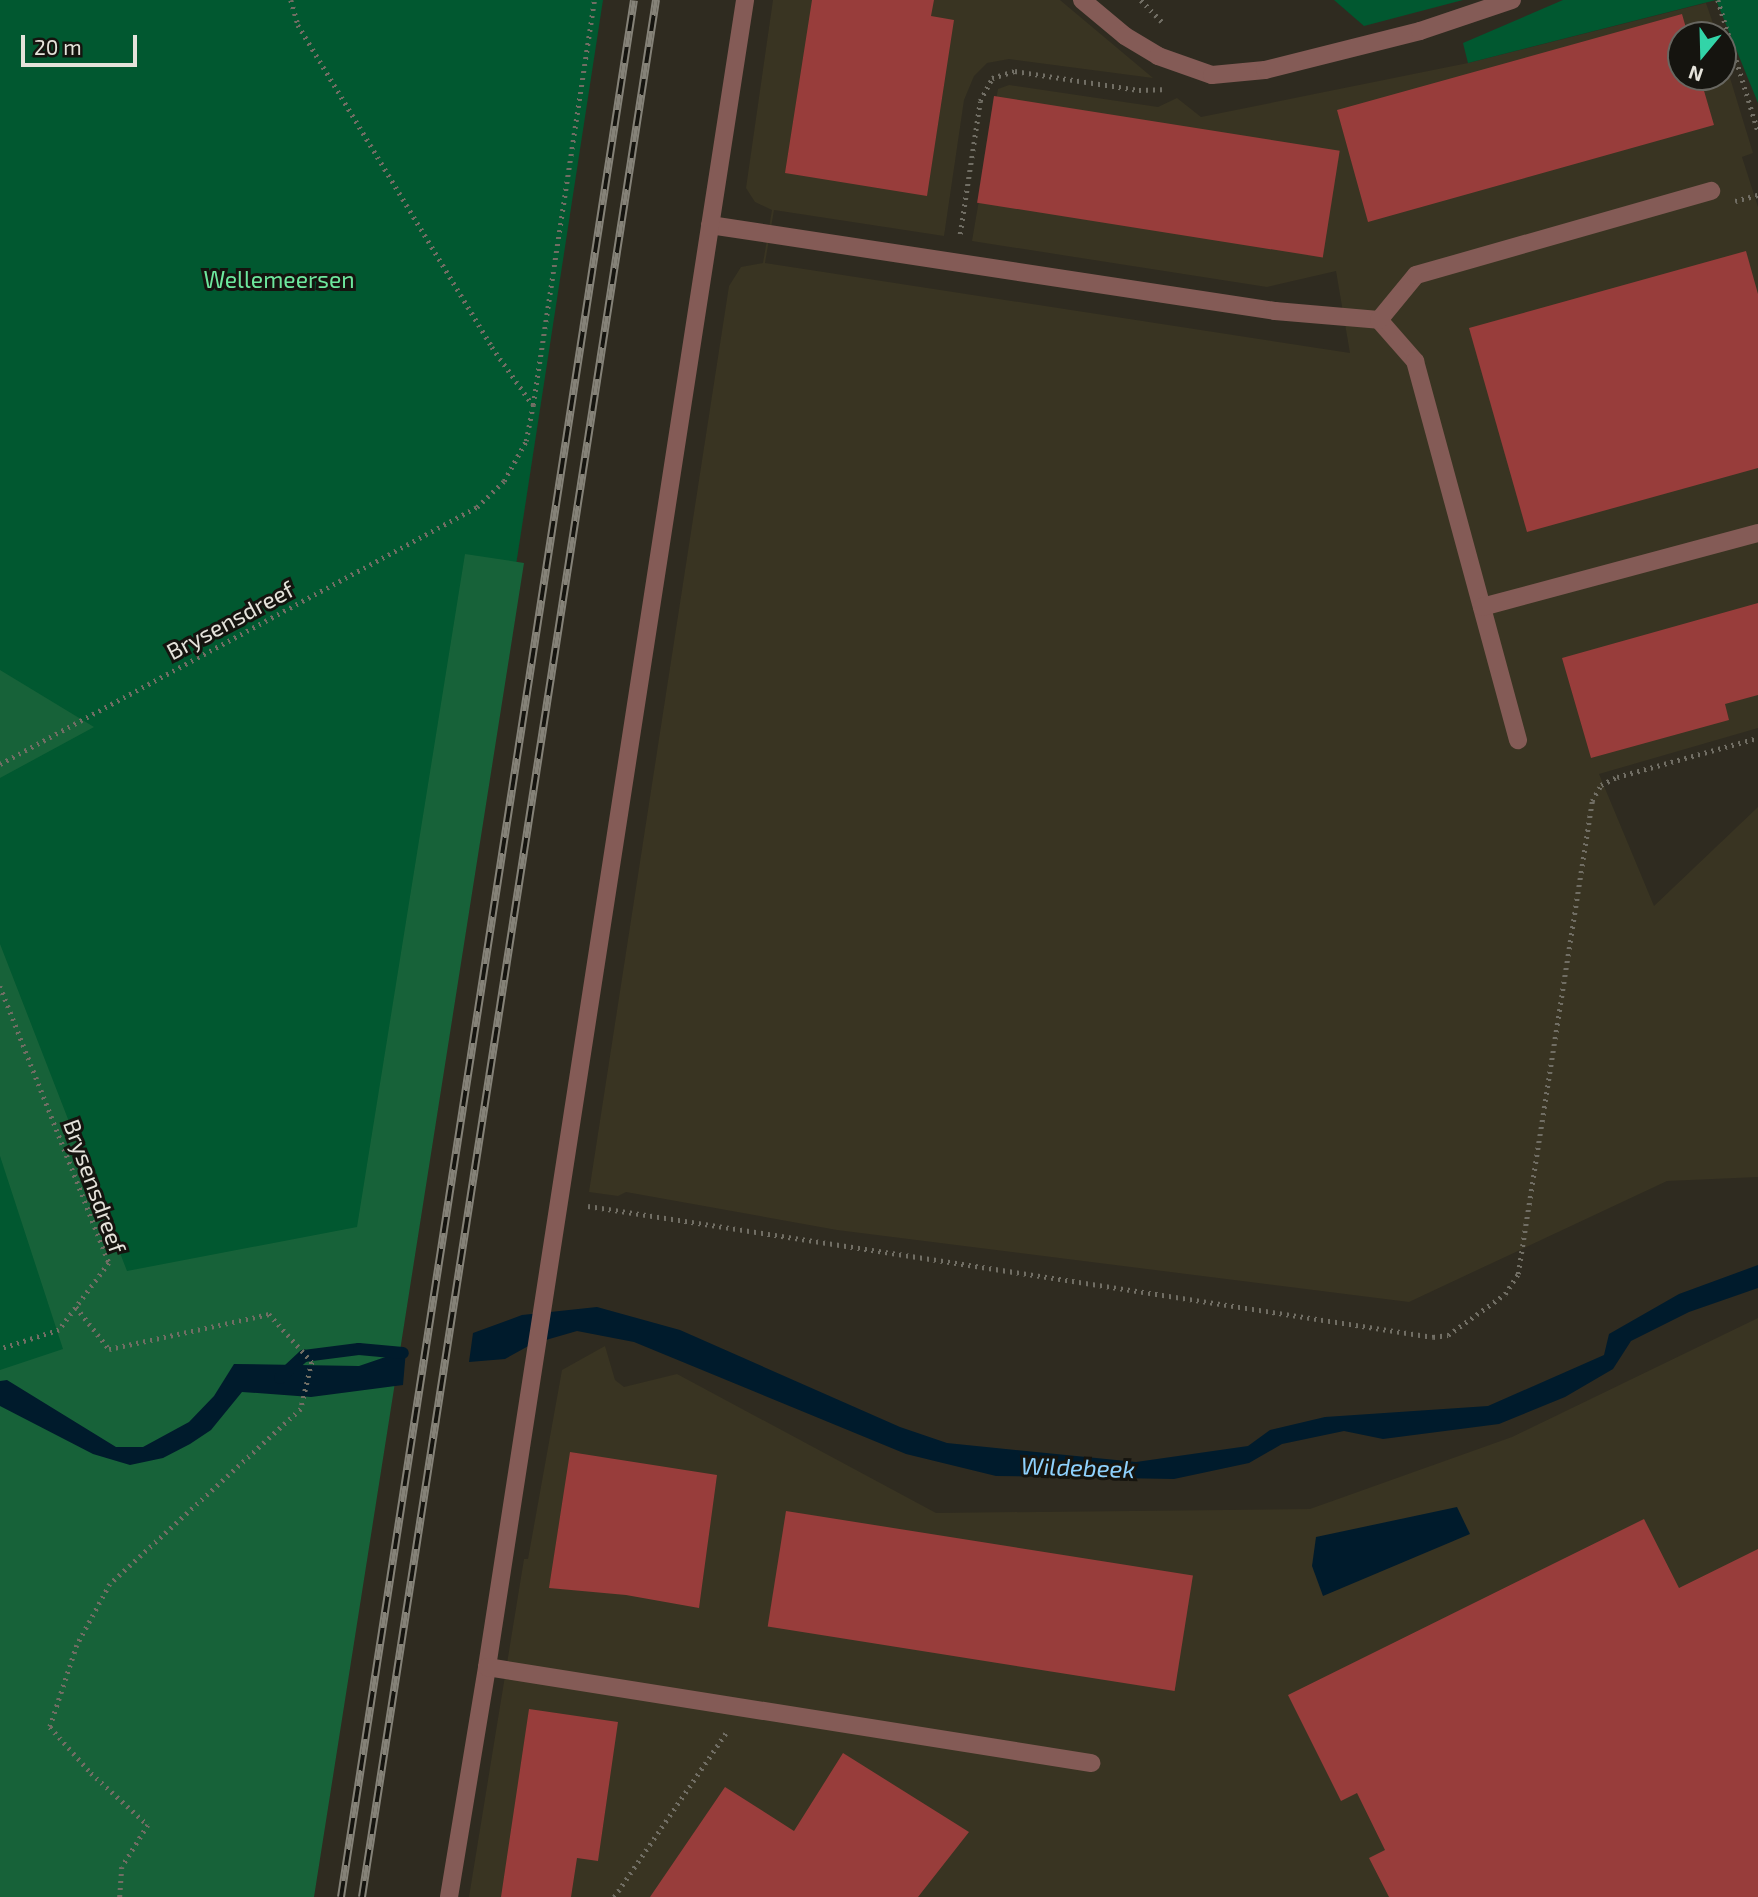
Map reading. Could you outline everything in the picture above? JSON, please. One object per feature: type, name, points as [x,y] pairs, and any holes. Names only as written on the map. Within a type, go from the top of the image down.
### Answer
[{"type":"street","points":[[449,1897],[745,0]]},
{"type":"street","points":[[1082,0],[1125,36],[1191,69],[1212,75],[1265,70],[1420,31],[1511,0]]},
{"type":"street","points":[[1379,320],[1416,275],[1711,191]]},
{"type":"street","points":[[710,225],[1275,311],[1379,320],[1415,360],[1518,740]]},
{"type":"street","points":[[1482,607],[1758,533]]},
{"type":"street","points":[[487,1667],[1091,1763]]},
{"type":"path","points":[[291,0],[298,26],[438,257],[533,405]]},
{"type":"path","name":"Brysensdreef","points":[[0,764],[477,507],[504,481],[526,441],[533,405],[594,0]]},
{"type":"path","points":[[1718,0],[1758,131]]},
{"type":"path","points":[[955,264],[980,101],[992,78],[1014,71],[1156,92],[1191,69]]},
{"type":"path","points":[[558,1202],[1433,1337],[1448,1335],[1505,1294],[1518,1274],[1592,801],[1601,785],[1617,777],[1758,738]]},
{"type":"path","name":"Brysensdreef","points":[[0,986],[109,1263],[59,1330],[0,1349]]},
{"type":"path","points":[[76,1307],[109,1349],[269,1314],[312,1362],[301,1409],[110,1584],[77,1645],[50,1727],[91,1773],[148,1825],[122,1867],[120,1897]]},
{"type":"path","points":[[614,1897],[725,1738],[730,1706]]},
{"type":"shaded area","points":[[773,0],[1060,0],[1153,78],[1009,59],[987,63],[974,76],[964,100],[944,236],[774,210],[765,263],[1350,353],[1336,271],[1267,287],[972,241],[998,89],[1009,85],[1158,107],[1177,98],[1201,117],[1468,63],[1706,3],[1712,21],[1667,21],[1667,91],[1734,91],[1753,153],[1742,157],[1758,207],[1758,728],[1599,774],[1654,906],[1758,807],[1758,1177],[1667,1181],[1409,1302],[837,1230],[626,1192],[618,1196],[589,1192],[729,286],[741,267],[763,263],[772,210],[755,202],[746,188]]},
{"type":"shaded area","points":[[1758,1318],[1758,1897],[469,1897],[524,1559],[528,1559],[562,1370],[605,1346],[615,1380],[624,1387],[677,1374],[936,1513],[1310,1509],[1512,1437]]},
{"type":"green space","name":"Wellemeersen","points":[[0,0],[603,0],[311,1897],[0,1897]]},
{"type":"green space","points":[[1334,0],[1463,0],[1364,26]]},
{"type":"green space","points":[[1563,0],[1716,0],[1468,63],[1463,43]]},
{"type":"green space","points":[[1716,0],[1758,0],[1758,103],[1737,52],[1737,21],[1725,21]]},
{"type":"green space","points":[[465,554],[524,563],[314,1897],[0,1897],[0,1370],[63,1349],[0,1156],[0,944],[127,1271],[357,1227]]},
{"type":"green space","points":[[0,670],[94,727],[0,778]]},
{"type":"water","points":[[1758,1265],[1758,1288],[1689,1312],[1631,1341],[1613,1369],[1565,1397],[1499,1424],[1383,1439],[1344,1431],[1282,1444],[1249,1463],[1174,1479],[996,1476],[906,1454],[634,1342],[577,1331],[532,1344],[505,1359],[469,1362],[473,1333],[522,1315],[597,1307],[680,1330],[900,1427],[947,1443],[1136,1462],[1248,1446],[1270,1430],[1325,1417],[1488,1406],[1604,1355],[1609,1334],[1679,1294]]},
{"type":"water","points":[[406,1350],[403,1385],[311,1397],[242,1392],[211,1430],[190,1444],[163,1458],[130,1465],[93,1454],[0,1406],[0,1381],[7,1380],[116,1447],[143,1447],[189,1422],[214,1396],[234,1364],[359,1366]]},
{"type":"water","points":[[1457,1507],[1470,1534],[1323,1596],[1312,1566],[1316,1537]]},
{"type":"building","points":[[812,0],[934,0],[931,16],[954,20],[927,196],[785,173]]},
{"type":"building","points":[[1682,14],[1684,21],[1667,21],[1667,91],[1704,91],[1714,125],[1368,222],[1337,110]]},
{"type":"building","points":[[994,96],[1340,151],[1323,257],[977,203]]},
{"type":"building","points":[[1746,251],[1758,294],[1758,468],[1527,532],[1469,328]]},
{"type":"building","points":[[1758,603],[1758,695],[1725,704],[1729,720],[1591,758],[1562,658]]},
{"type":"building","points":[[570,1452],[717,1475],[699,1608],[626,1595],[549,1588]]},
{"type":"building","points":[[786,1511],[1193,1575],[1175,1691],[768,1627]]},
{"type":"building","points":[[1644,1519],[1679,1588],[1758,1549],[1758,1897],[1389,1897],[1369,1858],[1385,1850],[1357,1793],[1341,1801],[1288,1695]]},
{"type":"building","points":[[529,1709],[618,1722],[598,1861],[577,1858],[571,1897],[501,1897]]},
{"type":"building","points":[[843,1753],[969,1832],[918,1897],[650,1897],[725,1787],[794,1831]]},
{"type":"waterway","name":"Wildebeek","points":[[280,1378],[304,1356],[359,1349],[403,1353]]},
{"type":"railway","points":[[341,1897],[634,0]]},
{"type":"railway","points":[[362,1897],[656,0]]}]
